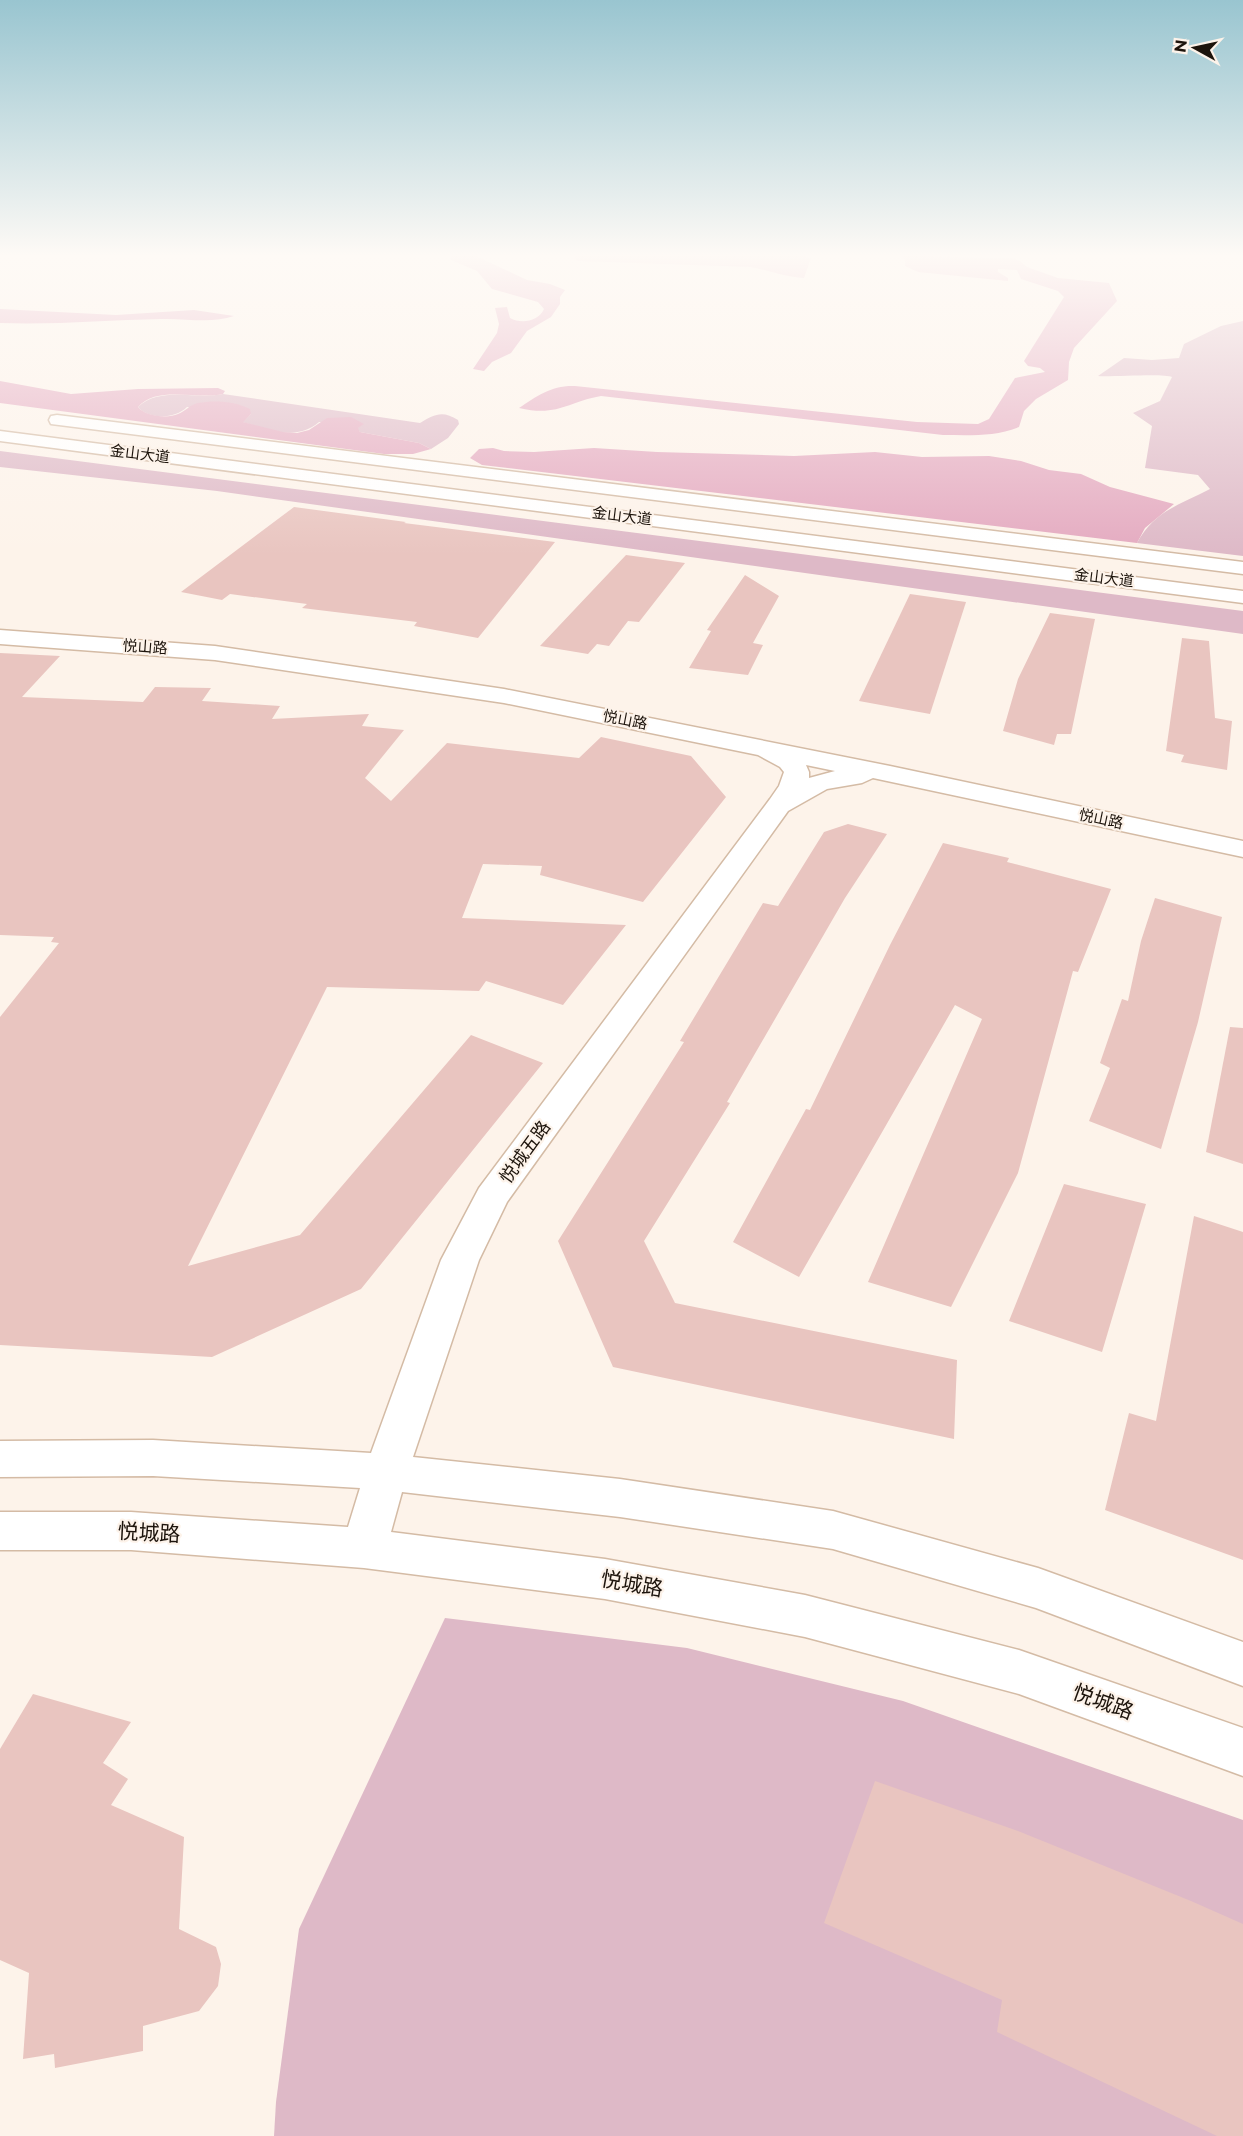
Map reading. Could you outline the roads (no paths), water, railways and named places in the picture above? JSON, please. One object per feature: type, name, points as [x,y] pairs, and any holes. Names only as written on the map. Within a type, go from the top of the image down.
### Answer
[{"type":"main road","name":"金山大道","points":[[44,418],[1243,568]]},
{"type":"main road","name":"金山大道","points":[[0,436],[1243,597]]},
{"type":"main road","points":[[0,451],[244,467]]},
{"type":"main road","name":"悦山路","points":[[0,620],[230,637],[514,682],[820,743],[1243,832]]},
{"type":"main road","name":"悦山路","points":[[0,637],[226,654],[504,696],[891,774],[1243,849]]},
{"type":"main road","name":"悦城五路","points":[[364,1548],[386,1473],[460,1260],[492,1197],[797,779],[798,771],[792,763],[760,747]]},
{"type":"main road","points":[[779,805],[828,778],[891,774]]},
{"type":"main road","points":[[0,1459],[153,1458],[386,1473],[620,1498],[833,1530],[1038,1588],[1243,1664]]},
{"type":"main road","name":"悦城路","points":[[0,1531],[131,1531],[364,1548],[605,1579],[805,1616],[1019,1672],[1243,1752]]}]
